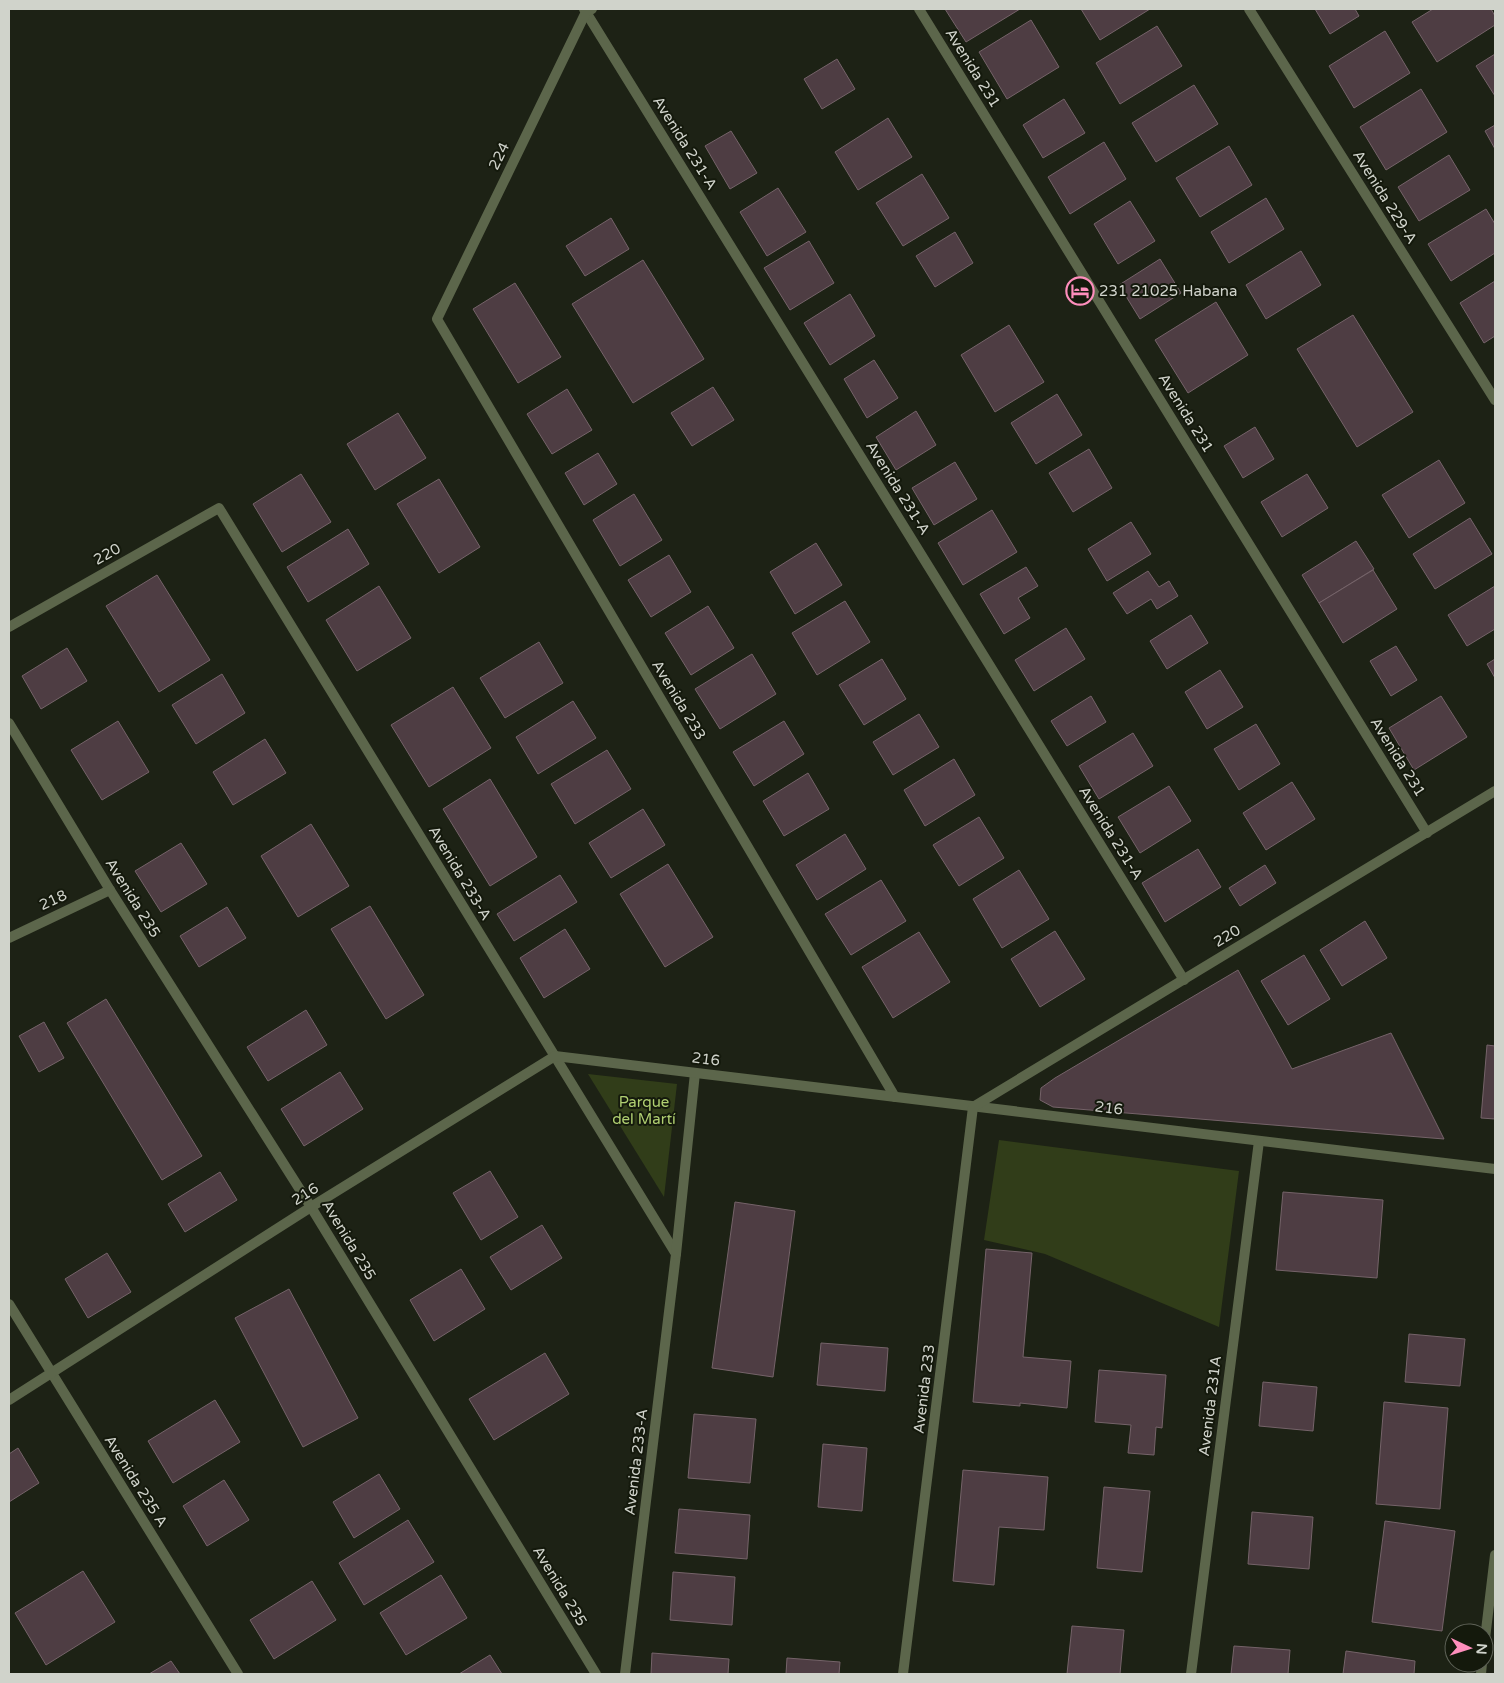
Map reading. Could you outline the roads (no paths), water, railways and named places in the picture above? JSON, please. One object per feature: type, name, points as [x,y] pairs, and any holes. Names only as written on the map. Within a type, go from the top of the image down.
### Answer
[{"type":"street","name":"Avenida 231","points":[[918,9],[1427,832]]},
{"type":"street","name":"Avenida 229-A","points":[[1249,9],[1495,400]]},
{"type":"street","name":"224","points":[[437,319],[587,10]]},
{"type":"street","name":"Avenida 231-A","points":[[587,10],[1184,980]]},
{"type":"street","name":"Avenida 233","points":[[437,319],[895,1097]]},
{"type":"street","name":"220","points":[[9,627],[219,508]]},
{"type":"street","name":"Avenida 233-A","points":[[219,508],[676,1254]]},
{"type":"street","name":"Avenida 235","points":[[9,723],[110,890],[311,1208],[596,1674]]},
{"type":"street","name":"220","points":[[974,1107],[1495,791]]},
{"type":"street","name":"218","points":[[9,938],[110,890]]},
{"type":"street","name":"216","points":[[9,1400],[555,1056],[1495,1169]]},
{"type":"street","name":"Avenida 233-A","points":[[625,1674],[676,1254],[695,1073]]},
{"type":"street","name":"Avenida 233","points":[[904,1674],[974,1107]]},
{"type":"street","name":"Avenida 231A","points":[[1191,1674],[1259,1141]]},
{"type":"street","name":"Avenida 235 A","points":[[9,1304],[238,1674]]},
{"type":"street","points":[[1487,1623],[1495,1555]]},
{"type":"place","name":"231 21025 Habana","points":[[1080,291]]},
{"type":"park label","name":"Parque del Martí","points":[[644,1110]]}]
